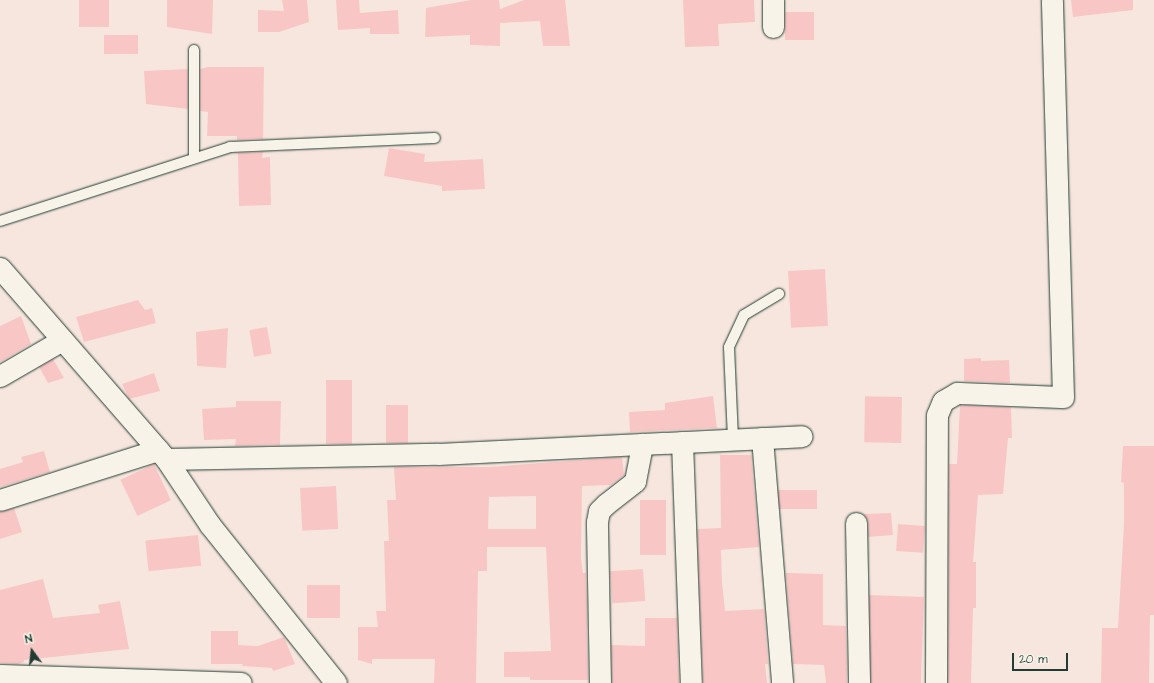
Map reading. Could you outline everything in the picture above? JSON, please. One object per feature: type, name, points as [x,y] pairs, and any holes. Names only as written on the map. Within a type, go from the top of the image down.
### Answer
[{"type":"street","points":[[773,0],[773,27]]},
{"type":"street","points":[[936,683],[937,415],[943,401],[957,393],[1063,398],[1052,0]]},
{"type":"street","points":[[4,280],[62,340],[162,455],[210,525],[337,683]]},
{"type":"street","points":[[0,376],[62,340]]},
{"type":"street","points":[[0,500],[162,455],[438,454],[802,436]]},
{"type":"street","points":[[762,438],[782,683]]},
{"type":"street","points":[[682,442],[691,683]]},
{"type":"street","points":[[600,683],[597,522],[599,511],[635,481],[642,444]]},
{"type":"street","points":[[856,523],[859,683]]},
{"type":"street","points":[[0,675],[241,683]]},
{"type":"street","points":[[322,683],[337,683]]},
{"type":"lane","points":[[194,50],[194,157]]},
{"type":"lane","points":[[0,221],[194,157],[244,144],[435,138]]},
{"type":"lane","points":[[733,440],[730,347],[744,315],[779,294]]},
{"type":"building","points":[[79,0],[109,0],[109,27],[79,27]]},
{"type":"building","points":[[167,0],[213,0],[212,34],[167,27]]},
{"type":"building","points":[[282,0],[307,0],[309,22],[279,32],[258,32],[258,10],[284,11]]},
{"type":"building","points":[[336,0],[359,0],[360,13],[398,10],[399,34],[370,34],[370,28],[338,30]]},
{"type":"building","points":[[471,0],[499,0],[500,9],[524,0],[565,0],[570,46],[543,46],[540,21],[500,23],[500,46],[470,45],[470,35],[425,37],[426,8]]},
{"type":"building","points":[[683,0],[754,0],[755,22],[718,24],[719,46],[685,47]]},
{"type":"building","points":[[1071,0],[1133,0],[1133,10],[1073,17]]},
{"type":"building","points":[[785,12],[814,12],[814,40],[785,40]]},
{"type":"building","points":[[104,35],[138,35],[138,54],[104,54]]},
{"type":"building","points":[[208,67],[264,67],[263,139],[237,140],[237,136],[207,136],[208,112],[200,111],[200,69]]},
{"type":"building","points":[[188,69],[188,109],[146,104],[144,71]]},
{"type":"building","points":[[389,148],[425,154],[424,162],[483,159],[485,189],[442,191],[442,186],[384,176]]},
{"type":"building","points":[[263,152],[262,158],[270,157],[271,205],[239,206],[238,153]]},
{"type":"building","points":[[825,269],[828,326],[791,328],[788,271]]},
{"type":"building","points":[[138,300],[145,310],[152,308],[156,323],[84,342],[76,317]]},
{"type":"building","points":[[21,316],[31,344],[0,362],[0,326]]},
{"type":"building","points":[[267,327],[272,354],[254,357],[249,330]]},
{"type":"building","points":[[228,328],[226,368],[197,366],[196,332]]},
{"type":"building","points":[[981,358],[981,361],[1009,360],[1010,383],[964,381],[964,359]]},
{"type":"building","points":[[53,359],[64,378],[48,383],[39,367]]},
{"type":"building","points":[[154,373],[160,391],[129,399],[122,384]]},
{"type":"building","points":[[326,380],[352,380],[352,444],[326,444]]},
{"type":"building","points":[[713,396],[717,428],[630,432],[629,412],[665,410],[665,403]]},
{"type":"building","points":[[865,396],[902,397],[901,443],[864,442]]},
{"type":"building","points":[[236,401],[281,401],[280,445],[235,446],[236,439],[204,440],[202,409],[236,407]]},
{"type":"building","points":[[386,405],[408,405],[408,443],[386,443]]},
{"type":"building","points":[[960,405],[1011,407],[1012,438],[1008,438],[1003,494],[978,495],[973,562],[976,562],[976,608],[973,608],[971,683],[948,683],[949,464],[957,464]]},
{"type":"building","points":[[1123,446],[1154,446],[1154,615],[1150,615],[1149,683],[1101,683],[1102,628],[1118,628],[1124,524],[1124,483],[1121,482]]},
{"type":"building","points":[[44,451],[50,472],[0,487],[0,469],[23,462],[21,457]]},
{"type":"building","points":[[720,455],[751,455],[759,547],[721,550],[722,582],[725,611],[764,609],[768,664],[765,664],[767,683],[703,683],[697,529],[721,528]]},
{"type":"building","points":[[622,457],[624,475],[611,485],[582,486],[581,558],[583,573],[586,573],[588,680],[530,680],[530,677],[504,677],[504,652],[551,651],[546,547],[487,547],[487,571],[478,571],[476,683],[434,683],[435,659],[372,659],[372,664],[358,660],[358,627],[378,627],[376,611],[386,611],[384,541],[389,541],[387,500],[396,500],[394,467],[489,467]],"holes":[[[536,496],[536,529],[488,529],[489,497]]]},
{"type":"building","points":[[154,464],[171,500],[137,516],[120,480]]},
{"type":"building","points":[[336,486],[338,529],[302,531],[300,488]]},
{"type":"building","points":[[778,490],[817,490],[817,509],[778,509]]},
{"type":"building","points":[[640,500],[666,500],[666,555],[640,555]]},
{"type":"building","points":[[14,508],[22,532],[0,539],[0,512]]},
{"type":"building","points":[[891,513],[893,535],[868,537],[868,522],[864,514]]},
{"type":"building","points":[[898,524],[925,526],[923,553],[896,551]]},
{"type":"building","points":[[198,535],[201,566],[149,571],[145,541]]},
{"type":"building","points":[[643,569],[645,601],[612,603],[610,571]]},
{"type":"building","points":[[786,573],[823,574],[823,625],[846,626],[847,683],[826,683],[824,665],[793,664]]},
{"type":"building","points":[[43,579],[53,618],[100,613],[98,605],[120,601],[129,649],[24,660],[24,662],[18,664],[0,663],[0,590]]},
{"type":"building","points":[[307,585],[340,585],[340,618],[307,618]]},
{"type":"building","points":[[869,595],[924,597],[921,683],[866,683]]},
{"type":"building","points":[[645,618],[677,618],[679,683],[612,683],[611,645],[645,646]]},
{"type":"building","points":[[211,631],[238,631],[238,645],[258,646],[284,637],[295,664],[273,671],[272,668],[242,666],[243,664],[211,664]]}]
